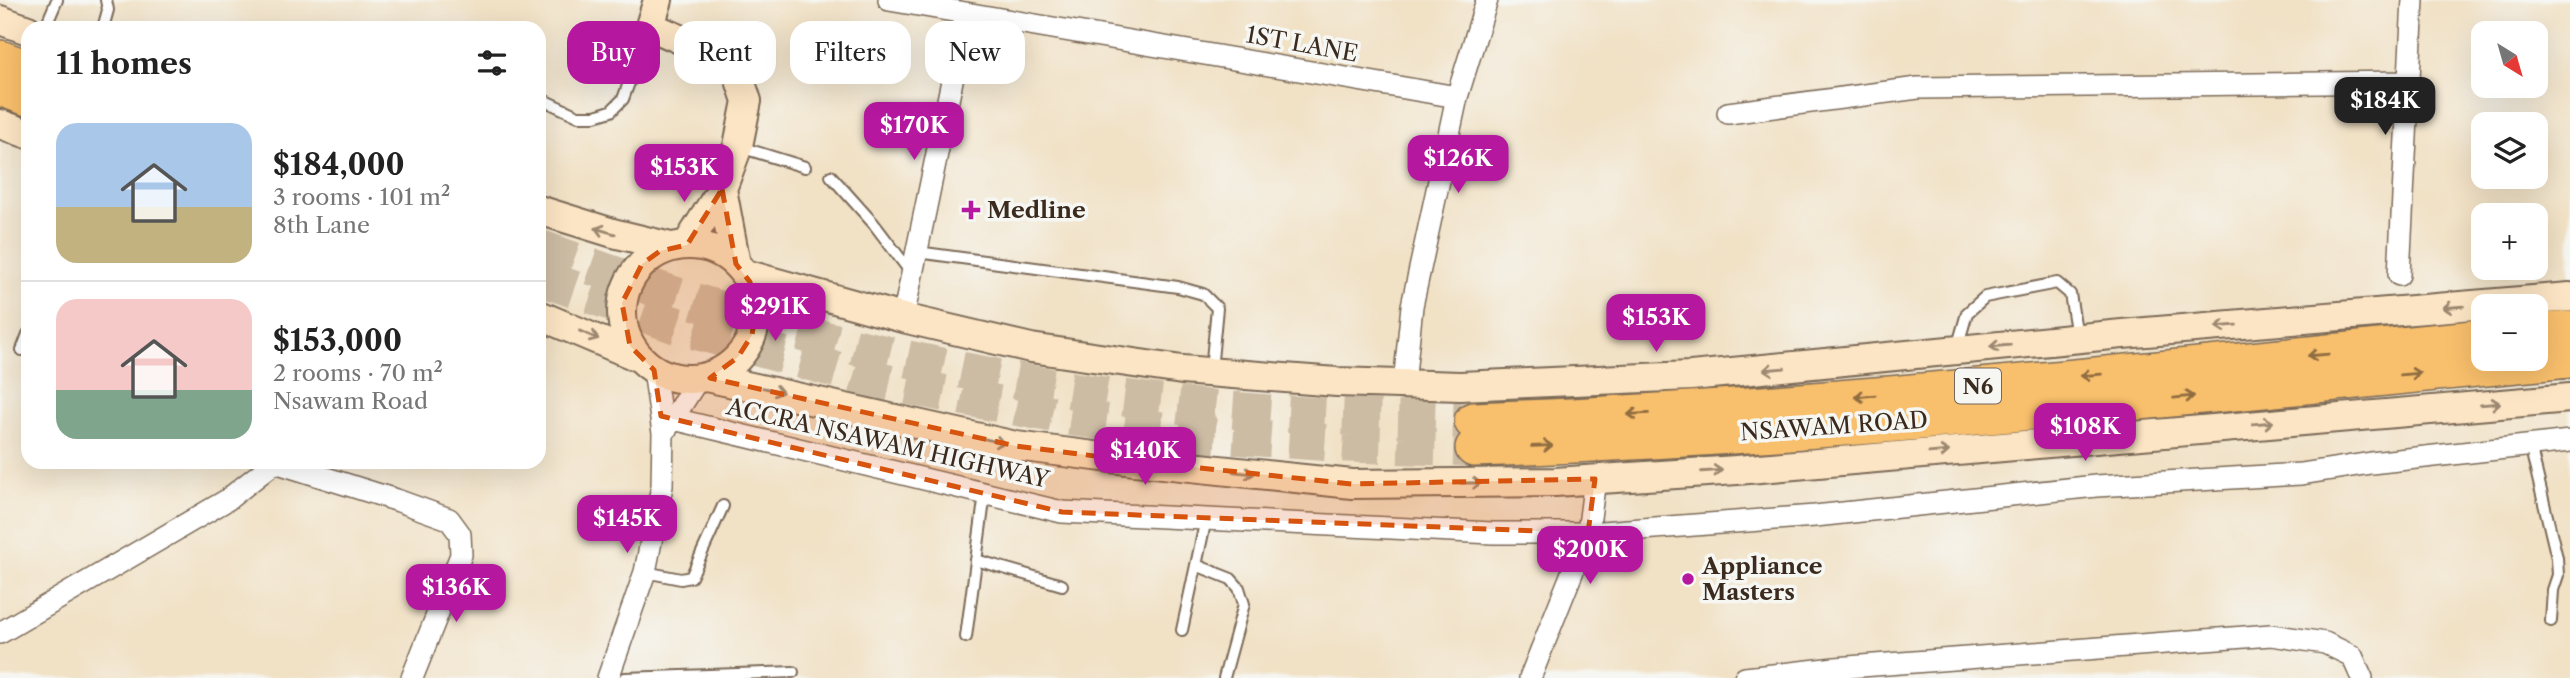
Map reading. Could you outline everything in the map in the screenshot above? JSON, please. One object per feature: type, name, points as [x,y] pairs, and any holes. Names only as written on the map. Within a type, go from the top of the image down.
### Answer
[{"type":"highway","points":[[0,59],[21,66]]},
{"type":"highway","points":[[0,87],[21,94]]},
{"type":"highway","points":[[2548,332],[2570,330]]},
{"type":"highway","name":"NSAWAM ROAD","points":[[2471,339],[2360,352],[1677,412],[1473,435],[1681,438],[2079,407],[2471,369]]},
{"type":"highway","name":"NSAWAM ROAD","points":[[2548,361],[2570,359]]},
{"type":"main road","points":[[646,363],[631,346],[622,325],[622,303],[629,282],[642,264],[660,251],[679,246],[722,189],[738,146],[747,101],[738,75],[714,54],[654,13]]},
{"type":"main road","points":[[0,20],[21,28]]},
{"type":"main road","points":[[0,124],[21,132]]},
{"type":"main road","points":[[722,189],[741,269]]},
{"type":"main road","points":[[546,212],[613,233],[679,246],[705,246],[722,253],[741,269],[750,282],[756,308],[752,335],[738,358],[716,373],[702,378]]},
{"type":"main road","points":[[741,269],[903,318],[1031,348],[1182,370],[1337,382],[1460,386],[1691,376],[2078,338],[2570,297]]},
{"type":"main road","points":[[546,318],[646,363],[668,376],[702,378],[1016,446],[1352,484],[1555,482],[1737,470],[2570,398]]},
{"type":"street","name":"1ST LANE","points":[[889,0],[1457,97]]},
{"type":"street","points":[[1404,384],[1412,306],[1457,97],[1487,0]]},
{"type":"street","points":[[2399,275],[2413,0]]},
{"type":"street","points":[[903,318],[966,13]]},
{"type":"street","points":[[1728,113],[1918,88],[2409,82]]},
{"type":"street","points":[[608,678],[645,572],[662,486],[666,423],[646,363]]},
{"type":"street","points":[[666,423],[702,378]]},
{"type":"street","name":"ACCRA NSAWAM HIGHWAY","points":[[666,423],[1062,512],[1493,533],[1588,533],[1815,516],[2096,486],[2301,474],[2371,463],[2570,441]]},
{"type":"street","points":[[0,633],[227,500],[266,469]]},
{"type":"street","points":[[297,469],[449,519],[460,534],[461,555],[412,678]]},
{"type":"street","points":[[1530,678],[1588,533],[1595,479]]},
{"type":"street","points":[[1745,678],[1835,668],[2271,635],[2325,643],[2352,656],[2362,678]]},
{"type":"lane","points":[[48,21],[57,0]]},
{"type":"lane","points":[[105,21],[106,0]]},
{"type":"lane","points":[[546,101],[578,116],[596,116],[611,111],[623,99],[654,13]]},
{"type":"lane","points":[[738,146],[805,167]]},
{"type":"lane","points":[[831,176],[874,224],[912,274]]},
{"type":"lane","points":[[917,252],[1178,287],[1203,293],[1217,309],[1211,372]]},
{"type":"lane","points":[[1956,350],[1967,313],[1985,296],[2057,283],[2070,294],[2078,338]]},
{"type":"lane","points":[[2530,445],[2557,558],[2558,575],[2553,590],[2551,621]]},
{"type":"lane","points":[[966,637],[985,493]]},
{"type":"lane","points":[[645,572],[681,579],[691,577],[723,506]]},
{"type":"lane","points":[[1182,630],[1206,519]]},
{"type":"lane","points":[[976,561],[1062,585]]},
{"type":"lane","points":[[1196,565],[1231,579],[1239,588],[1244,604],[1224,678]]},
{"type":"lane","points":[[625,678],[793,672]]},
{"type":"highlighted area","points":[[722,189],[736,264],[750,282],[756,308],[752,335],[738,357],[710,378],[1016,446],[1134,461],[1352,484],[1595,479],[1588,533],[1062,512],[661,416],[654,370],[630,346],[622,303],[642,264],[660,251],[687,245]]},
{"type":"tunnel","points":[[546,250],[653,288],[809,335],[1016,381],[1144,401],[1222,409],[1473,421]]},
{"type":"tunnel","points":[[546,279],[681,327],[874,380],[1068,417],[1183,433],[1348,444],[1474,448]]},
{"type":"place","name":"Medline","points":[[971,210]]},
{"type":"place","name":"Appliance Masters","points":[[1688,579]]}]
